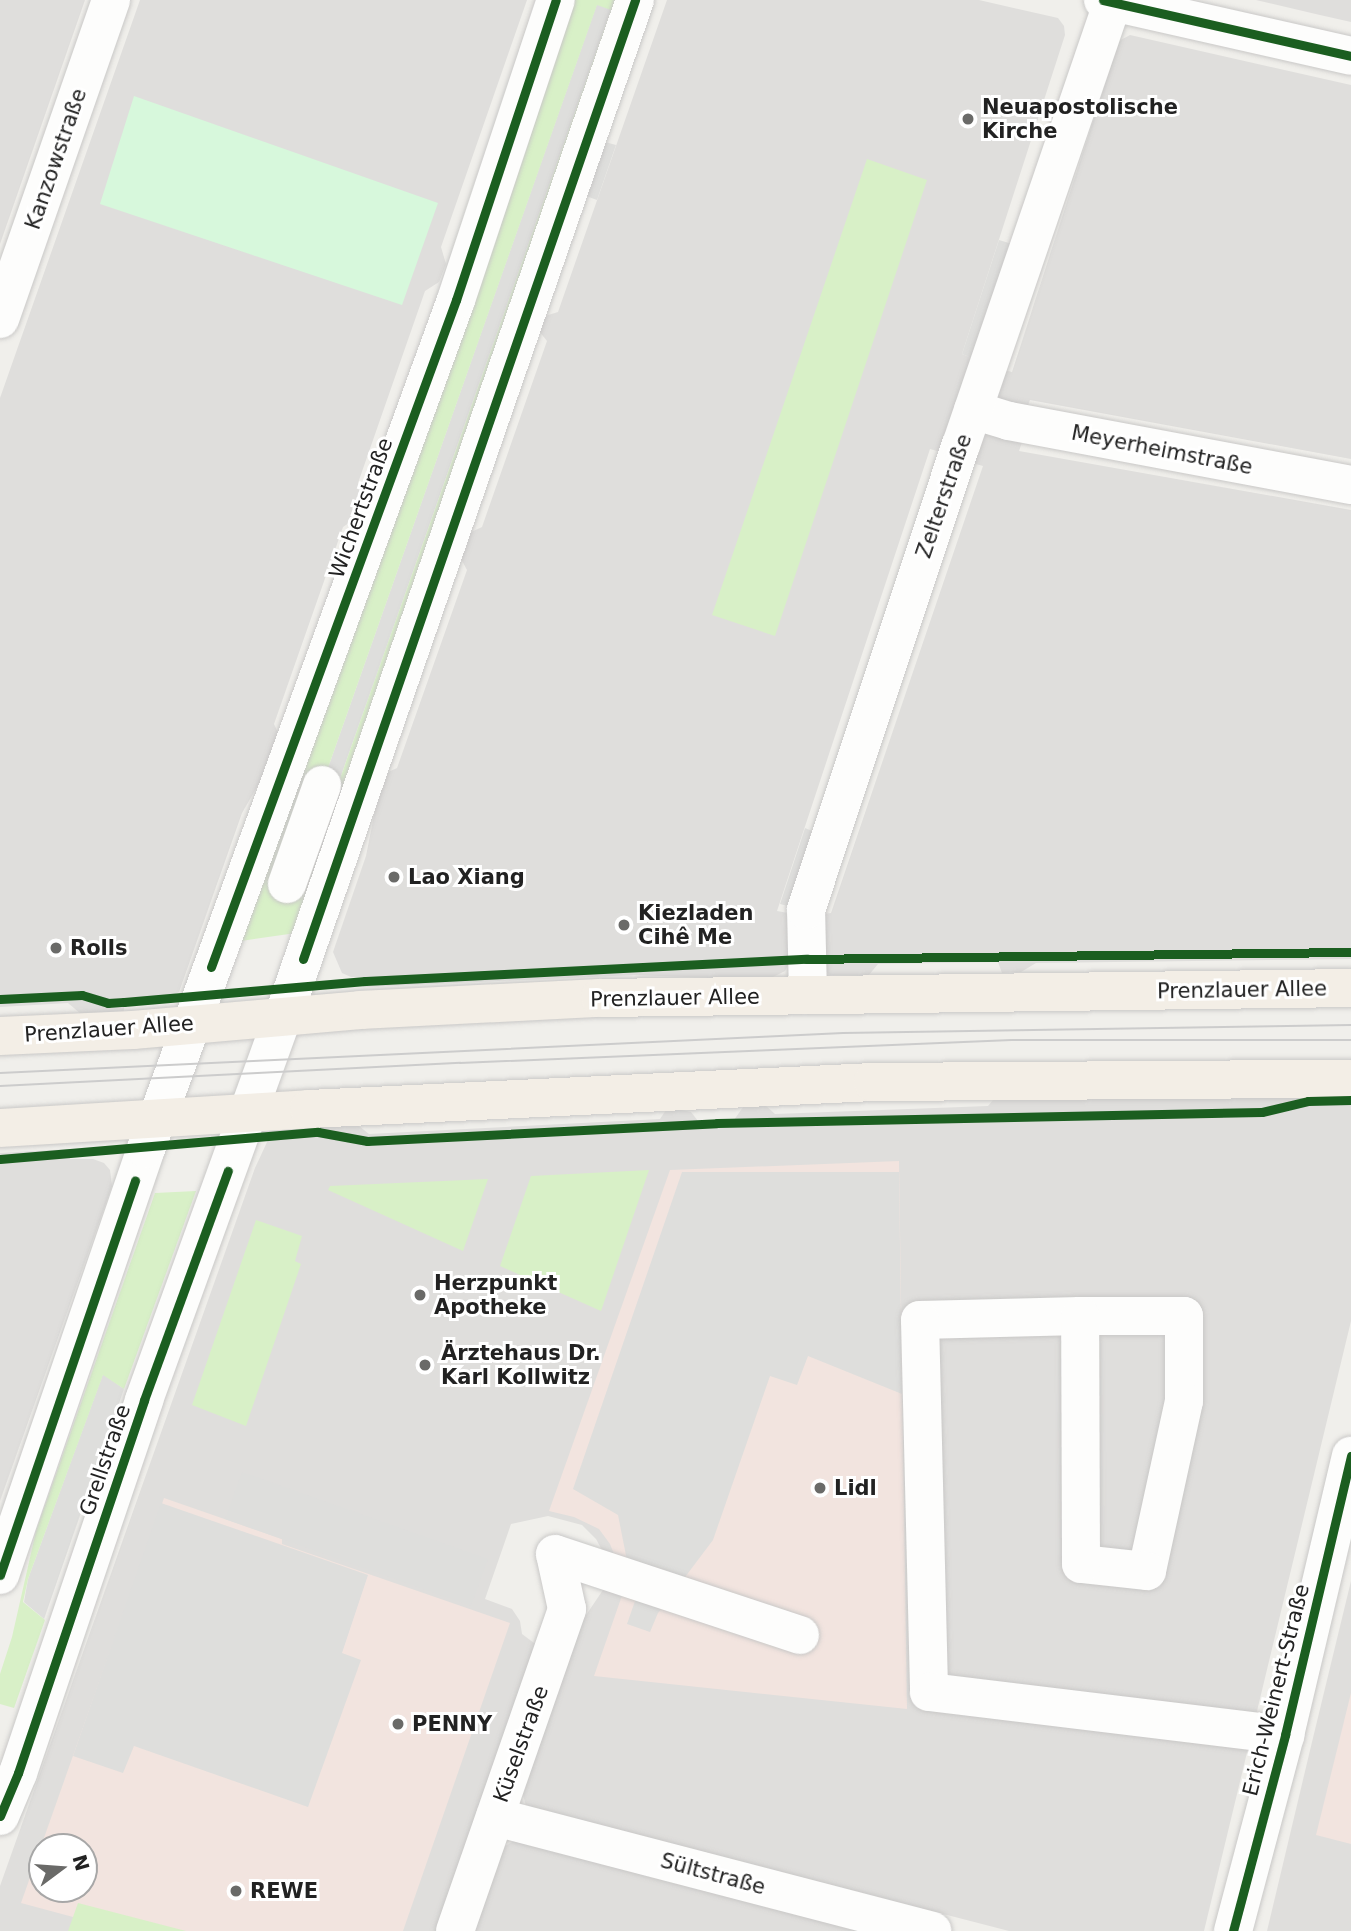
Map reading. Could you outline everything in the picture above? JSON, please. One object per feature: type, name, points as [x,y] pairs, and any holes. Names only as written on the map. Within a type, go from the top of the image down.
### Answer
[{"type":"main road","name":"Prenzlauer Allee","points":[[0,1036],[600,998],[1351,988]]},
{"type":"main road","points":[[0,1128],[873,1082],[1351,1079]]},
{"type":"street","name":"Kanzowstraße","points":[[0,319],[111,0]]},
{"type":"street","name":"Wichertstraße","points":[[190,1025],[456,300],[556,0]]},
{"type":"street","points":[[282,1017],[635,0]]},
{"type":"street","points":[[1108,1],[1351,56]]},
{"type":"street","name":"Zelterstraße","points":[[808,995],[806,910],[1108,1]]},
{"type":"street","name":"Meyerheimstraße","points":[[974,410],[1009,421],[1351,485]]},
{"type":"street","points":[[287,884],[321,785]]},
{"type":"street","name":"Grellstraße","points":[[2,1807],[144,1400],[282,1017]]},
{"type":"street","points":[[0,1575],[190,1025]]},
{"type":"street","points":[[1080,1316],[1081,1564],[1147,1572],[1184,1401],[1184,1315],[1080,1316],[920,1320],[929,1692],[1285,1735]]},
{"type":"street","name":"Erich-Weinert-Straße","points":[[1233,1931],[1285,1735],[1351,1456]]},
{"type":"street","name":"Küselstraße","points":[[455,1931],[566,1609],[555,1554],[613,1576],[800,1635]]},
{"type":"street","name":"Sültstraße","points":[[495,1817],[932,1931]]},
{"type":"shaded area","points":[[0,0],[85,0],[0,244]]},
{"type":"shaded area","points":[[140,0],[527,0],[441,247],[446,264],[439,282],[425,291],[358,483],[363,498],[356,518],[343,527],[274,724],[280,737],[268,768],[242,813],[179,992],[169,997],[124,998],[124,1012],[81,1014],[68,1003],[0,1007],[0,398]]},
{"type":"shaded area","points":[[667,0],[979,0],[1058,18],[1064,26],[1065,35],[962,354],[974,359],[944,453],[930,449],[777,911],[788,913],[789,963],[785,971],[767,980],[635,975],[365,987],[365,977],[351,977],[342,973],[333,952],[366,856],[382,775],[397,768],[467,570],[460,557],[467,534],[482,527],[547,341],[539,331],[542,317],[558,312]]},
{"type":"shaded area","points":[[1256,0],[1351,0],[1351,22],[1320,15]]},
{"type":"shaded area","points":[[597,4],[611,9],[336,790],[322,785]]},
{"type":"shaded area","points":[[1130,35],[1351,85],[1351,459],[1030,400],[1025,414],[1007,406],[999,398],[995,387],[1000,369],[1012,372],[1119,41]]},
{"type":"shaded area","points":[[605,142],[616,145],[597,200],[586,196]]},
{"type":"shaded area","points":[[999,240],[1012,244],[974,359],[962,354]]},
{"type":"shaded area","points":[[986,433],[1023,440],[1019,451],[1351,510],[1351,959],[1036,963],[1021,972],[1002,973],[998,962],[878,964],[868,976],[830,975],[824,970],[818,915],[831,913],[983,466],[972,463],[979,440]]},
{"type":"shaded area","points":[[805,828],[812,831],[788,906],[780,904]]},
{"type":"shaded area","points":[[998,1094],[1351,1094],[1351,1321],[1204,1931],[1009,1931],[526,1806],[523,1795],[580,1624],[603,1590],[602,1550],[596,1539],[582,1525],[548,1516],[511,1524],[485,1599],[512,1609],[520,1621],[522,1634],[538,1646],[436,1931],[0,1931],[0,1886],[255,1168],[268,1140],[318,1136],[317,1124],[354,1122],[369,1134],[660,1119],[668,1107],[691,1112],[698,1121],[734,1120],[743,1107],[764,1104],[775,1114],[988,1106]]},
{"type":"shaded area","points":[[70,1149],[70,1159],[93,1159],[104,1163],[110,1170],[112,1186],[0,1501],[0,1153]]},
{"type":"shaded area","points":[[899,1161],[907,1709],[594,1676],[626,1584],[610,1544],[599,1529],[574,1517],[549,1511],[670,1170]]},
{"type":"shaded area","points":[[682,1172],[899,1172],[902,1394],[808,1356],[797,1385],[770,1376],[713,1540],[658,1613],[650,1632],[627,1624],[635,1601],[618,1515],[573,1489]]},
{"type":"shaded area","points":[[103,1374],[124,1389],[44,1619],[24,1602],[28,1579]]},
{"type":"shaded area","points":[[242,1472],[488,1559],[471,1606],[225,1519]]},
{"type":"shaded area","points":[[164,1498],[282,1539],[282,1544],[510,1623],[403,1931],[125,1931],[21,1903],[28,1883],[28,1903],[98,1903],[98,1833],[46,1833]]},
{"type":"shaded area","points":[[161,1503],[368,1575],[342,1653],[361,1660],[308,1807],[134,1746],[123,1773],[73,1756]]},
{"type":"shaded area","points":[[1351,1581],[1351,1931],[1267,1931],[1312,1742]]},
{"type":"shaded area","points":[[1351,1693],[1351,1844],[1316,1835]]},
{"type":"shaded area","points":[[514,1841],[863,1931],[475,1931],[505,1846]]},
{"type":"green space","points":[[575,0],[623,0],[296,933],[241,941]],"holes":[[[597,5],[611,10],[336,790],[322,785]]]},
{"type":"green space","points":[[134,96],[438,203],[402,305],[100,204]]},
{"type":"green space","points":[[867,159],[927,180],[775,636],[712,615]]},
{"type":"green space","points":[[649,1170],[601,1311],[500,1266],[531,1176]]},
{"type":"green space","points":[[488,1179],[463,1251],[328,1190],[330,1186]]},
{"type":"green space","points":[[196,1191],[124,1389],[103,1375],[28,1579],[23,1602],[45,1620],[14,1708],[0,1704],[0,1674],[12,1637],[36,1531],[155,1193]]},
{"type":"green space","points":[[256,1220],[302,1236],[295,1261],[301,1264],[246,1426],[192,1405]]},
{"type":"green space","points":[[78,1903],[186,1931],[68,1931]]},
{"type":"tram line","points":[[0,1073],[843,1033],[1351,1025]]},
{"type":"tram line","points":[[0,1086],[1012,1040],[1351,1040]]},
{"type":"cycle path","points":[[211,967],[456,300],[556,0]]},
{"type":"cycle path","points":[[303,959],[635,0]]},
{"type":"cycle path","points":[[1103,0],[1351,56]]},
{"type":"cycle path","points":[[0,999],[82,995],[108,1003],[365,981],[806,959],[1351,952]]},
{"type":"cycle path","points":[[0,1159],[318,1132],[367,1141],[717,1123],[1262,1112],[1308,1101],[1351,1100]]},
{"type":"cycle path","points":[[0,1816],[18,1773],[144,1400],[228,1171]]},
{"type":"cycle path","points":[[0,1575],[135,1180]]},
{"type":"cycle path","points":[[1233,1931],[1285,1735],[1351,1456]]},
{"type":"place","name":"Neuapostolische Kirche","points":[[968,119]]},
{"type":"place","name":"Lao Xiang","points":[[394,877]]},
{"type":"place","name":"Kiezladen Cihê Me","points":[[624,925]]},
{"type":"place","name":"Rolls","points":[[56,948]]},
{"type":"place","name":"Herzpunkt Apotheke","points":[[420,1295]]},
{"type":"place","name":"Ärztehaus Dr. Karl Kollwitz","points":[[425,1365]]},
{"type":"place","name":"Lidl","points":[[820,1488]]},
{"type":"place","name":"PENNY","points":[[398,1724]]},
{"type":"place","name":"REWE","points":[[236,1891]]}]
